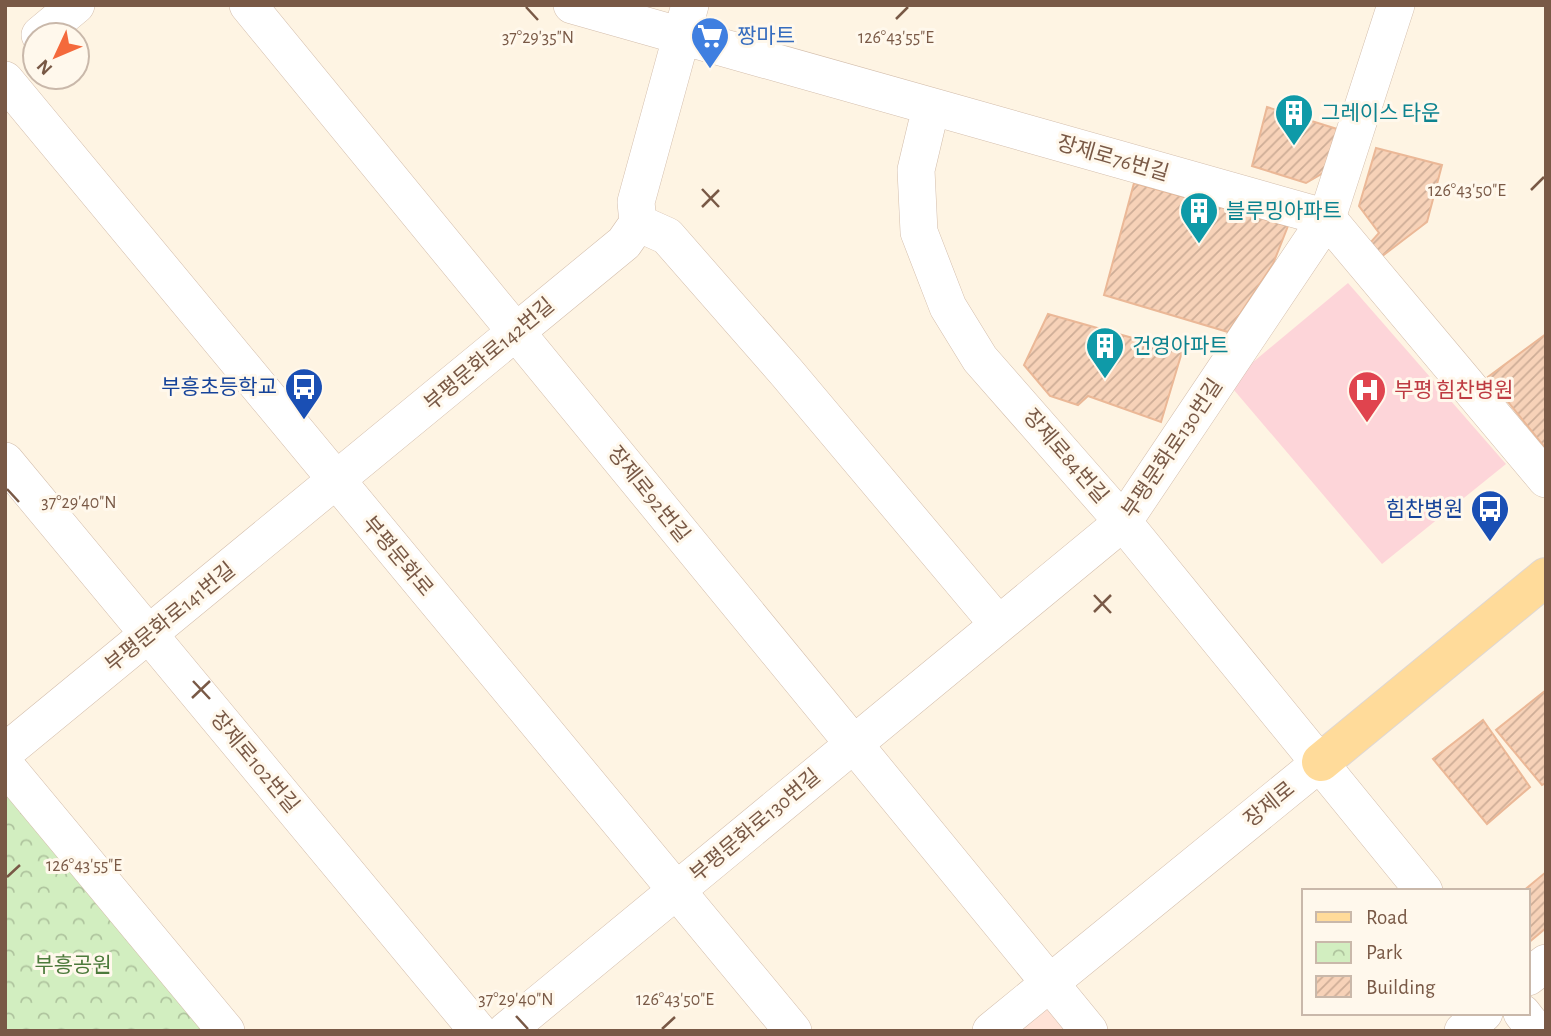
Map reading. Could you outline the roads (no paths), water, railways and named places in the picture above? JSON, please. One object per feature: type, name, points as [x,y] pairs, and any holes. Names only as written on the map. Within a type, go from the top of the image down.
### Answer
[{"type":"main road","name":"장제로","points":[[1321,762],[1546,577]]},
{"type":"street","points":[[57,21],[76,5]]},
{"type":"street","name":"장제로92번길","points":[[248,5],[1089,1031]]},
{"type":"street","name":"장제로76번길","points":[[572,5],[686,21],[931,107],[1326,218]]},
{"type":"street","name":"부평문화로130번길","points":[[506,1031],[1123,522],[1326,218],[1396,5]]},
{"type":"street","points":[[686,21],[636,202],[638,223],[667,236],[787,373],[998,624]]},
{"type":"street","points":[[5,63],[21,50]]},
{"type":"street","name":"부평문화로","points":[[5,80],[674,891],[793,1031]]},
{"type":"street","name":"장제로84번길","points":[[931,107],[916,170],[919,232],[948,307],[980,359],[1123,522],[1422,889]]},
{"type":"street","points":[[1326,218],[1546,479]]},
{"type":"street","name":"부평문화로142번길","points":[[336,481],[624,243],[638,223]]},
{"type":"street","name":"장제로102번길","points":[[5,460],[478,1031]]},
{"type":"street","name":"부평문화로141번길","points":[[5,752],[336,481]]},
{"type":"street","name":"장제로","points":[[991,1031],[1321,762]]},
{"type":"street","points":[[5,765],[226,1031]]},
{"type":"street","points":[[1530,975],[1546,962]]},
{"type":"street","points":[[1463,1031],[1482,1015]]},
{"type":"street","points":[[1524,1015],[1536,1031]]},
{"type":"place","name":"짱마트","points":[[710,70]]},
{"type":"place","name":"그레이스 타운","points":[[1294,147]]},
{"type":"place","name":"블루밍아파트","points":[[1199,245]]},
{"type":"place","name":"건영아파트","points":[[1105,380]]},
{"type":"place","name":"부흥초등학교","points":[[304,421]]},
{"type":"place","name":"부평 힘찬병원","points":[[1367,424]]},
{"type":"place","name":"힘찬병원","points":[[1490,543]]},
{"type":"park label","name":"부흥공원","points":[[73,965]]}]
